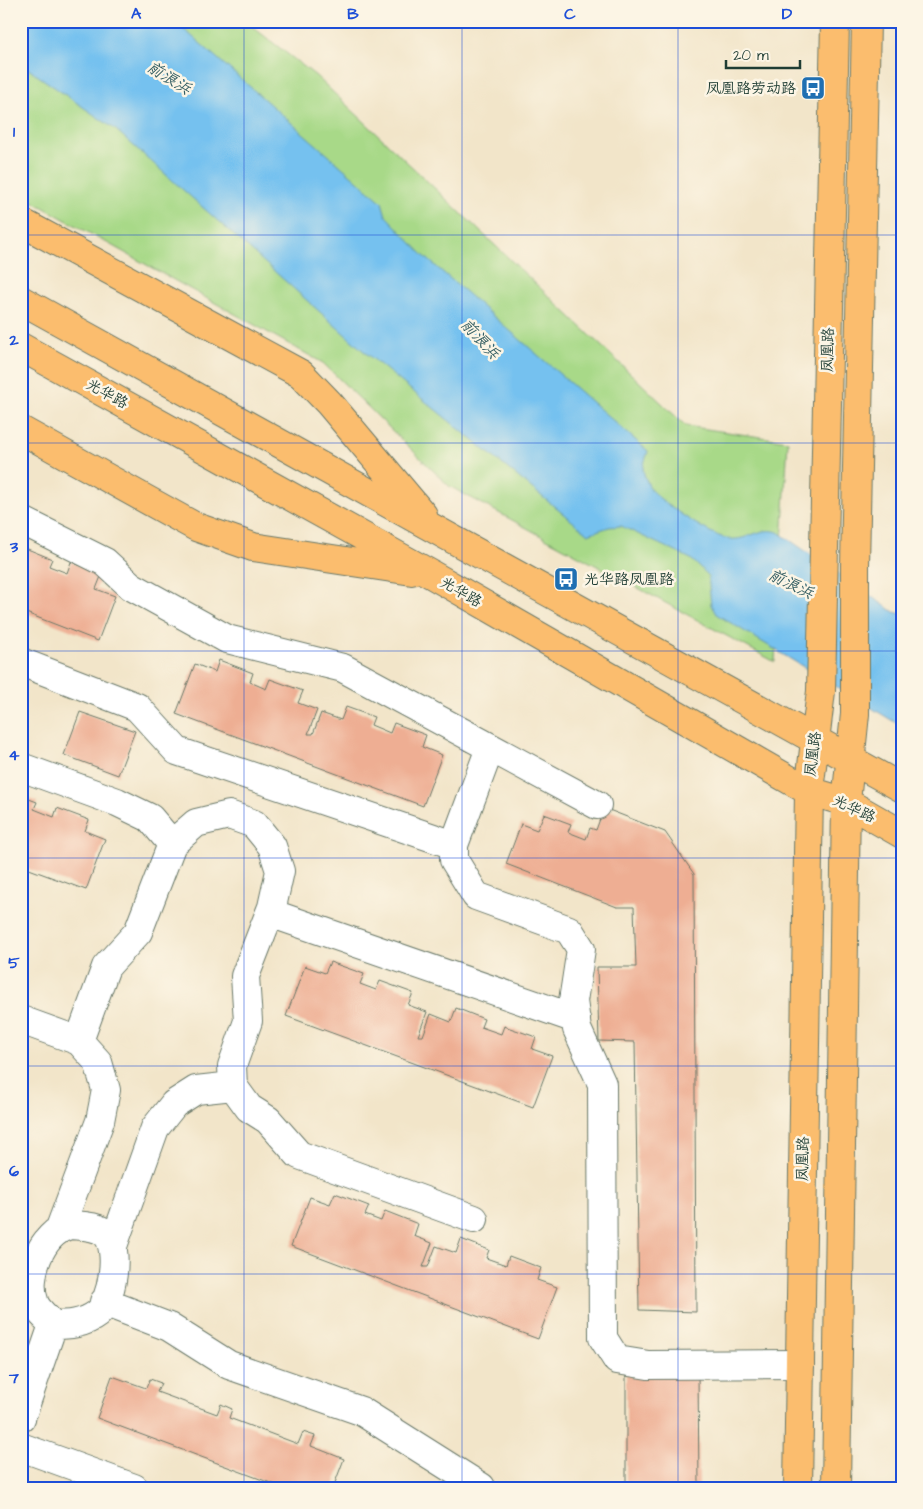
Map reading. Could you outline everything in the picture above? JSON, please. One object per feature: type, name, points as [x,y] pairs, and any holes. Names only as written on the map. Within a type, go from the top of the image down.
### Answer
[{"type":"main road","name":"凤凰路","points":[[798,1488],[809,791],[821,691],[835,21]]},
{"type":"main road","name":"凤凰路","points":[[836,1488],[846,802],[855,714],[855,566],[866,21]]},
{"type":"main road","points":[[21,222],[301,374],[329,403],[433,527]]},
{"type":"main road","points":[[21,300],[902,788]]},
{"type":"main road","name":"光华路","points":[[21,346],[429,573],[809,791],[846,802],[902,834]]},
{"type":"main road","points":[[21,430],[196,527],[253,547],[429,573]]},
{"type":"lane","points":[[21,520],[105,562],[131,586],[227,639],[343,668],[597,805]]},
{"type":"lane","points":[[21,662],[137,707],[177,751],[454,845]]},
{"type":"lane","points":[[490,748],[454,845],[454,860],[476,896],[569,930],[581,949],[573,1001],[577,1029],[602,1084],[603,1338],[616,1360],[648,1364],[800,1364]]},
{"type":"lane","points":[[21,767],[117,802],[150,818],[172,844]]},
{"type":"lane","points":[[79,1041],[106,967],[138,932],[172,844],[196,823],[230,815],[254,824],[272,846],[280,871],[270,913],[245,976],[248,1021],[232,1066],[233,1086],[249,1108],[268,1120],[299,1155],[474,1219]]},
{"type":"lane","points":[[270,913],[576,1019]]},
{"type":"lane","points":[[21,1020],[79,1041],[98,1062],[106,1090],[100,1121],[60,1228],[41,1248],[32,1279],[35,1304],[53,1325]]},
{"type":"lane","points":[[53,1325],[76,1324],[98,1314],[104,1302],[114,1269],[113,1246],[155,1128],[174,1104],[196,1090],[233,1086]]},
{"type":"lane","points":[[60,1228],[92,1226],[106,1234],[113,1246]]},
{"type":"lane","points":[[104,1302],[169,1327],[230,1365],[361,1412],[481,1487]]},
{"type":"lane","points":[[21,1418],[53,1325]]},
{"type":"lane","points":[[21,1447],[134,1488]]},
{"type":"green space","points":[[21,21],[245,21],[316,76],[686,426],[788,441],[775,662],[449,486],[323,363],[21,195]]},
{"type":"water","name":"前浪浜","points":[[21,21],[171,21],[186,31],[382,202],[386,216],[423,255],[648,451],[643,470],[652,491],[658,497],[677,512],[722,537],[736,539],[765,531],[778,532],[894,612],[902,614],[902,724],[893,721],[716,614],[711,605],[708,575],[691,559],[621,526],[609,527],[588,534],[367,354],[116,130],[21,64]]},
{"type":"building","points":[[25,548],[52,559],[49,566],[67,573],[71,562],[102,574],[96,589],[115,596],[98,641],[21,611],[21,556]]},
{"type":"building","points":[[219,660],[253,673],[250,682],[266,689],[270,679],[303,691],[298,703],[317,710],[308,734],[313,734],[321,713],[341,720],[346,707],[374,717],[371,725],[390,733],[394,723],[426,735],[422,747],[442,755],[423,806],[176,714],[195,664],[215,672]]},
{"type":"building","points":[[80,712],[135,731],[118,775],[64,755]]},
{"type":"building","points":[[21,796],[37,802],[34,809],[54,817],[57,808],[89,820],[85,831],[105,839],[86,890],[21,866]]},
{"type":"building","points":[[604,808],[665,832],[694,874],[696,1312],[639,1310],[635,1042],[599,1041],[597,967],[636,967],[634,907],[617,907],[506,864],[521,824],[537,830],[544,814],[571,824],[568,832],[586,839],[590,828],[596,830]]},
{"type":"building","points":[[330,962],[364,974],[360,984],[376,990],[380,981],[413,993],[408,1005],[427,1012],[418,1036],[423,1036],[431,1014],[451,1022],[456,1008],[484,1019],[481,1027],[501,1034],[504,1026],[536,1037],[532,1049],[552,1056],[533,1107],[286,1016],[305,966],[325,973]]},
{"type":"building","points":[[335,1193],[369,1206],[365,1215],[381,1221],[385,1211],[418,1224],[414,1236],[432,1243],[423,1267],[428,1267],[436,1246],[456,1253],[461,1239],[489,1250],[486,1258],[506,1265],[509,1256],[541,1268],[537,1280],[557,1287],[538,1339],[291,1246],[310,1197],[330,1204]]},
{"type":"building","points":[[626,1372],[698,1372],[699,1488],[626,1488]]},
{"type":"building","points":[[112,1376],[146,1388],[150,1379],[161,1383],[157,1392],[217,1414],[221,1404],[232,1409],[229,1418],[298,1444],[303,1432],[315,1436],[311,1446],[344,1459],[333,1488],[284,1488],[97,1418]]},
{"type":"place","name":"凤凰路劳动路","points":[[813,88]]},
{"type":"place","name":"光华路凤凰路","points":[[566,579]]}]
